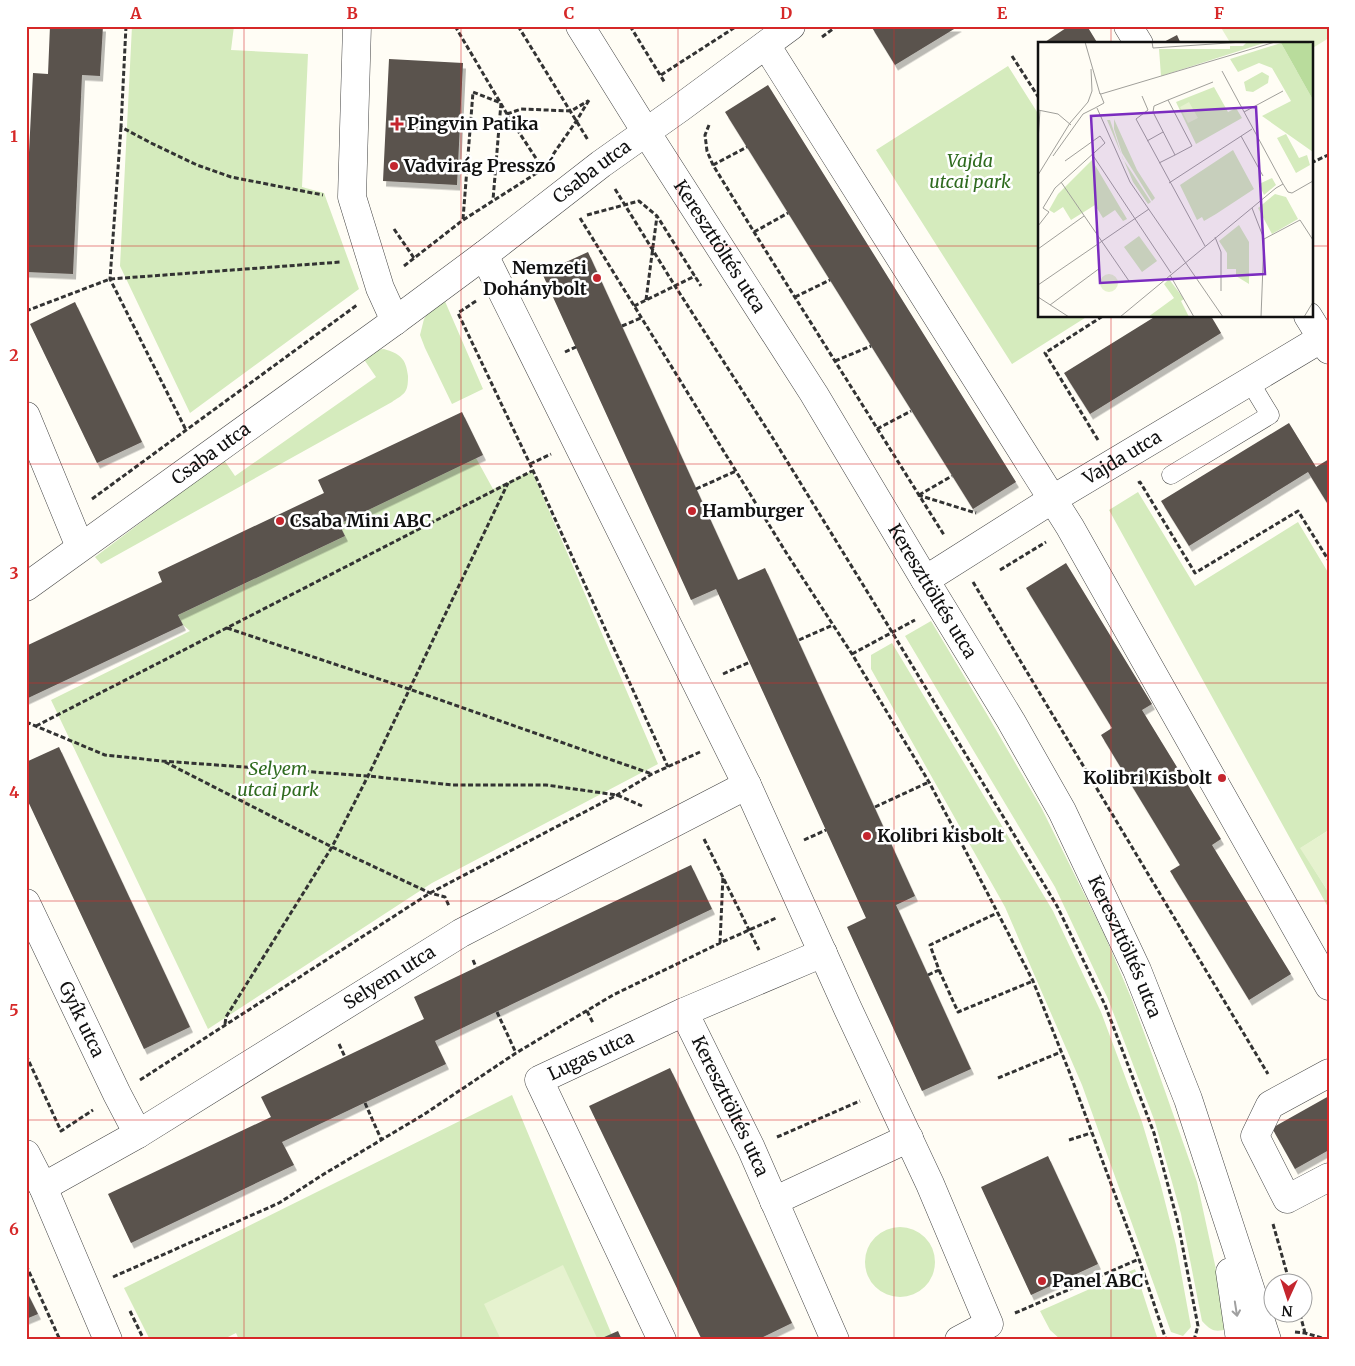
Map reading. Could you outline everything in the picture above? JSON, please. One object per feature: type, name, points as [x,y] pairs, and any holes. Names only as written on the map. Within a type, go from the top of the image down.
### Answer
[{"type":"street","points":[[357,26],[352,197],[380,288],[395,321]]},
{"type":"street","name":"Kereszttöltés utca","points":[[580,26],[814,394],[1011,721],[1062,812],[1137,970],[1188,1099],[1267,1340]]},
{"type":"street","points":[[1128,26],[1138,42]]},
{"type":"street","points":[[779,33],[1070,527],[1329,986]]},
{"type":"street","name":"Csaba utca","points":[[26,587],[395,321],[601,164],[779,33]]},
{"type":"street","points":[[484,255],[747,785],[822,953],[930,1184],[989,1324],[959,1340]]},
{"type":"street","name":"Vajda utca","points":[[925,580],[1053,499],[1250,382],[1322,335]]},
{"type":"street","points":[[26,416],[80,547]]},
{"type":"street","name":"Selyem utca","points":[[43,1187],[138,1134],[461,933],[747,785]]},
{"type":"street","name":"Gyík utca","points":[[26,903],[138,1134]]},
{"type":"street","name":"Lugas utca","points":[[662,1340],[539,1080],[684,1012],[822,953]]},
{"type":"street","name":"Kereszttöltés utca","points":[[684,1012],[751,1148],[835,1340]]},
{"type":"street","points":[[1329,1073],[1270,1105],[1255,1136],[1287,1200],[1329,1177]]},
{"type":"street","points":[[774,1201],[909,1138]]},
{"type":"street","points":[[26,1154],[43,1187],[104,1338]]},
{"type":"street","name":"Kereszttöltés utca","points":[[1218,1192],[1240,1340]]},
{"type":"lane","points":[[1171,475],[1270,415],[1250,382]]},
{"type":"path","points":[[126,26],[110,279],[186,430]]},
{"type":"path","points":[[455,26],[507,114],[543,169]]},
{"type":"path","points":[[518,26],[577,120],[624,204],[779,448],[1057,906],[1105,1005],[1154,1133],[1178,1223],[1198,1326],[1194,1340]]},
{"type":"path","points":[[661,75],[737,26]]},
{"type":"path","points":[[822,37],[837,26]]},
{"type":"path","points":[[1012,56],[1038,96]]},
{"type":"path","points":[[463,220],[473,92],[501,103]]},
{"type":"path","points":[[68,518],[380,288],[414,258],[463,220],[543,169],[589,100],[571,111],[521,109],[507,114]]},
{"type":"path","points":[[493,201],[501,103]]},
{"type":"path","points":[[710,120],[705,135],[707,151],[713,165],[918,495],[945,536],[952,532]]},
{"type":"path","points":[[121,126],[197,165],[231,177],[331,197],[352,197]]},
{"type":"path","points":[[713,165],[747,147]]},
{"type":"path","points":[[1312,163],[1328,155]]},
{"type":"path","points":[[702,286],[657,216],[639,201],[579,217],[852,654],[929,782],[1033,981],[1139,1259],[1166,1340]]},
{"type":"path","points":[[754,232],[788,213]]},
{"type":"path","points":[[646,300],[657,216]]},
{"type":"path","points":[[394,228],[414,258]]},
{"type":"path","points":[[26,311],[110,279],[372,259]]},
{"type":"path","points":[[634,306],[695,276]]},
{"type":"path","points":[[795,297],[830,280]]},
{"type":"path","points":[[499,286],[458,314],[668,767]]},
{"type":"path","points":[[622,326],[641,318]]},
{"type":"path","points":[[1100,318],[1045,353],[1112,464],[1129,489],[1140,482],[1195,574],[1298,511],[1329,561]]},
{"type":"path","points":[[836,361],[871,346]]},
{"type":"path","points":[[877,429],[911,411]]},
{"type":"path","points":[[35,726],[532,471]]},
{"type":"path","points":[[696,489],[736,471]]},
{"type":"path","points":[[918,495],[952,476]]},
{"type":"path","points":[[224,1025],[226,1017],[332,847],[368,776],[508,483]]},
{"type":"path","points":[[918,495],[979,514],[972,518]]},
{"type":"path","points":[[999,571],[1070,527]]},
{"type":"path","points":[[958,559],[1282,1098]]},
{"type":"path","points":[[941,607],[983,581]]},
{"type":"path","points":[[799,640],[834,625]]},
{"type":"path","points":[[226,628],[409,689],[652,774]]},
{"type":"path","points":[[852,654],[892,632]]},
{"type":"path","points":[[26,722],[105,755],[368,776],[453,785],[546,785],[617,795]]},
{"type":"path","points":[[26,1055],[61,1131],[430,892],[617,795],[652,774],[725,741]]},
{"type":"path","points":[[162,761],[332,847],[430,892]]},
{"type":"path","points":[[875,807],[929,782]]},
{"type":"path","points":[[110,1269],[114,1278],[279,1203],[422,1115],[516,1053],[613,995],[750,929],[691,814]]},
{"type":"path","points":[[720,943],[723,876]]},
{"type":"path","points":[[997,913],[930,945],[958,1012],[1033,981]]},
{"type":"path","points":[[928,975],[939,970]]},
{"type":"path","points":[[497,1012],[516,1053]]},
{"type":"path","points":[[998,1078],[1061,1052]]},
{"type":"path","points":[[751,1148],[885,1090]]},
{"type":"path","points":[[365,1103],[381,1139]]},
{"type":"path","points":[[1069,1140],[1091,1133]]},
{"type":"path","points":[[1287,1200],[1270,1215],[1287,1274]]},
{"type":"path","points":[[989,1324],[1139,1259]]},
{"type":"path","points":[[26,1265],[60,1340]]},
{"type":"path","points":[[1303,1324],[1305,1333]]},
{"type":"path","points":[[1322,1338],[1329,1334]]},
{"type":"green space","points":[[132,26],[234,26],[231,50],[308,54],[302,187],[324,193],[359,289],[190,413],[120,266]]},
{"type":"green space","points":[[1220,26],[1329,26],[1329,38],[1312,48],[1312,42],[1230,42]]},
{"type":"green space","name":"Vajda utcai park","points":[[1008,66],[1038,113],[1038,318],[1085,318],[1012,364],[876,150]]},
{"type":"green space","points":[[444,299],[483,389],[452,404],[420,335],[424,319],[429,311]]},
{"type":"green space","points":[[384,349],[398,355],[406,365],[408,384],[401,396],[101,564],[95,557],[224,460],[235,476],[376,377],[363,358],[374,350]]},
{"type":"green space","name":"Selyem utcai park","points":[[476,458],[493,489],[532,471],[658,764],[432,883],[208,1029],[51,700],[190,631],[183,625],[178,615],[345,536],[339,524]]},
{"type":"green space","points":[[1138,492],[1195,586],[1298,522],[1329,574],[1329,830],[1301,848],[1329,893],[1329,909],[1109,510]]},
{"type":"green space","points":[[931,621],[1042,809],[1105,936],[1132,1000],[1197,1182],[1229,1329],[1214,1330],[1202,1321],[1181,1214],[1155,1122],[1108,999],[1055,887],[905,636]]},
{"type":"green space","points":[[892,643],[1053,911],[1101,1012],[1142,1122],[1176,1245],[1191,1327],[1183,1336],[1171,1332],[1082,1085],[1005,907],[871,669],[871,655]]},
{"type":"green space","points":[[1329,830],[1329,893],[1300,848]]},
{"type":"green space","points":[[512,1095],[614,1340],[239,1340],[236,1333],[222,1340],[150,1340],[124,1288]]},
{"type":"green space","points":[[900,1227],[913,1230],[925,1237],[932,1249],[935,1262],[932,1275],[925,1287],[913,1294],[900,1297],[887,1294],[875,1287],[868,1275],[865,1262],[868,1249],[875,1237],[887,1230]]},
{"type":"green space","points":[[563,1265],[598,1340],[501,1340],[484,1304]]},
{"type":"green space","points":[[1135,1269],[1158,1340],[1061,1340],[1050,1330],[1040,1311]]},
{"type":"building","points":[[50,26],[103,26],[100,76],[82,75],[73,274],[26,272],[26,212],[33,73],[48,74]]},
{"type":"building","points":[[871,26],[959,26],[895,65]]},
{"type":"building","points":[[1069,26],[1087,26],[1097,42],[1045,42]]},
{"type":"building","points":[[1177,35],[1180,42],[1164,42]]},
{"type":"building","points":[[389,59],[463,63],[457,185],[383,181]]},
{"type":"building","points":[[768,85],[1016,482],[973,509],[725,112]]},
{"type":"building","points":[[588,252],[738,580],[765,568],[915,896],[896,905],[971,1069],[922,1091],[847,927],[866,918],[716,589],[691,600],[542,273]]},
{"type":"building","points":[[75,302],[142,442],[97,463],[30,324]]},
{"type":"building","points":[[1153,318],[1212,318],[1221,333],[1090,414],[1064,373]]},
{"type":"building","points":[[462,412],[483,455],[339,524],[345,536],[178,615],[183,625],[26,699],[26,646],[162,582],[158,572],[324,493],[318,480]]},
{"type":"building","points":[[1289,423],[1316,467],[1329,459],[1329,506],[1308,472],[1189,546],[1161,501]]},
{"type":"building","points":[[1066,563],[1152,704],[1142,710],[1221,839],[1212,845],[1291,974],[1249,1000],[1170,871],[1180,865],[1101,735],[1112,728],[1026,588]]},
{"type":"building","points":[[59,747],[190,1027],[144,1049],[26,797],[26,762]]},
{"type":"building","points":[[691,865],[712,909],[435,1041],[446,1064],[282,1142],[294,1165],[131,1243],[108,1194],[271,1117],[261,1097],[424,1019],[414,997]]},
{"type":"building","points":[[670,1068],[792,1323],[757,1340],[702,1340],[589,1106]]},
{"type":"building","points":[[1329,1096],[1329,1150],[1295,1169],[1272,1128]]},
{"type":"building","points":[[1048,1156],[1098,1264],[1031,1295],[981,1187]]},
{"type":"building","points":[[26,1290],[38,1314],[26,1319]]},
{"type":"building","points":[[618,1331],[622,1340],[602,1340],[602,1338]]},
{"type":"place","name":"Pingvin Patika","points":[[397,124]]},
{"type":"place","name":"Vadvirág Presszó","points":[[394,166]]},
{"type":"place","name":"Nemzeti Dohánybolt","points":[[597,278]]},
{"type":"place","name":"Hamburger","points":[[692,511]]},
{"type":"place","name":"Csaba Mini ABC","points":[[280,521]]},
{"type":"place","name":"Kolibri Kisbolt","points":[[1222,778]]},
{"type":"place","name":"Kolibri kisbolt","points":[[867,836]]},
{"type":"place","name":"Panel ABC","points":[[1042,1281]]}]
